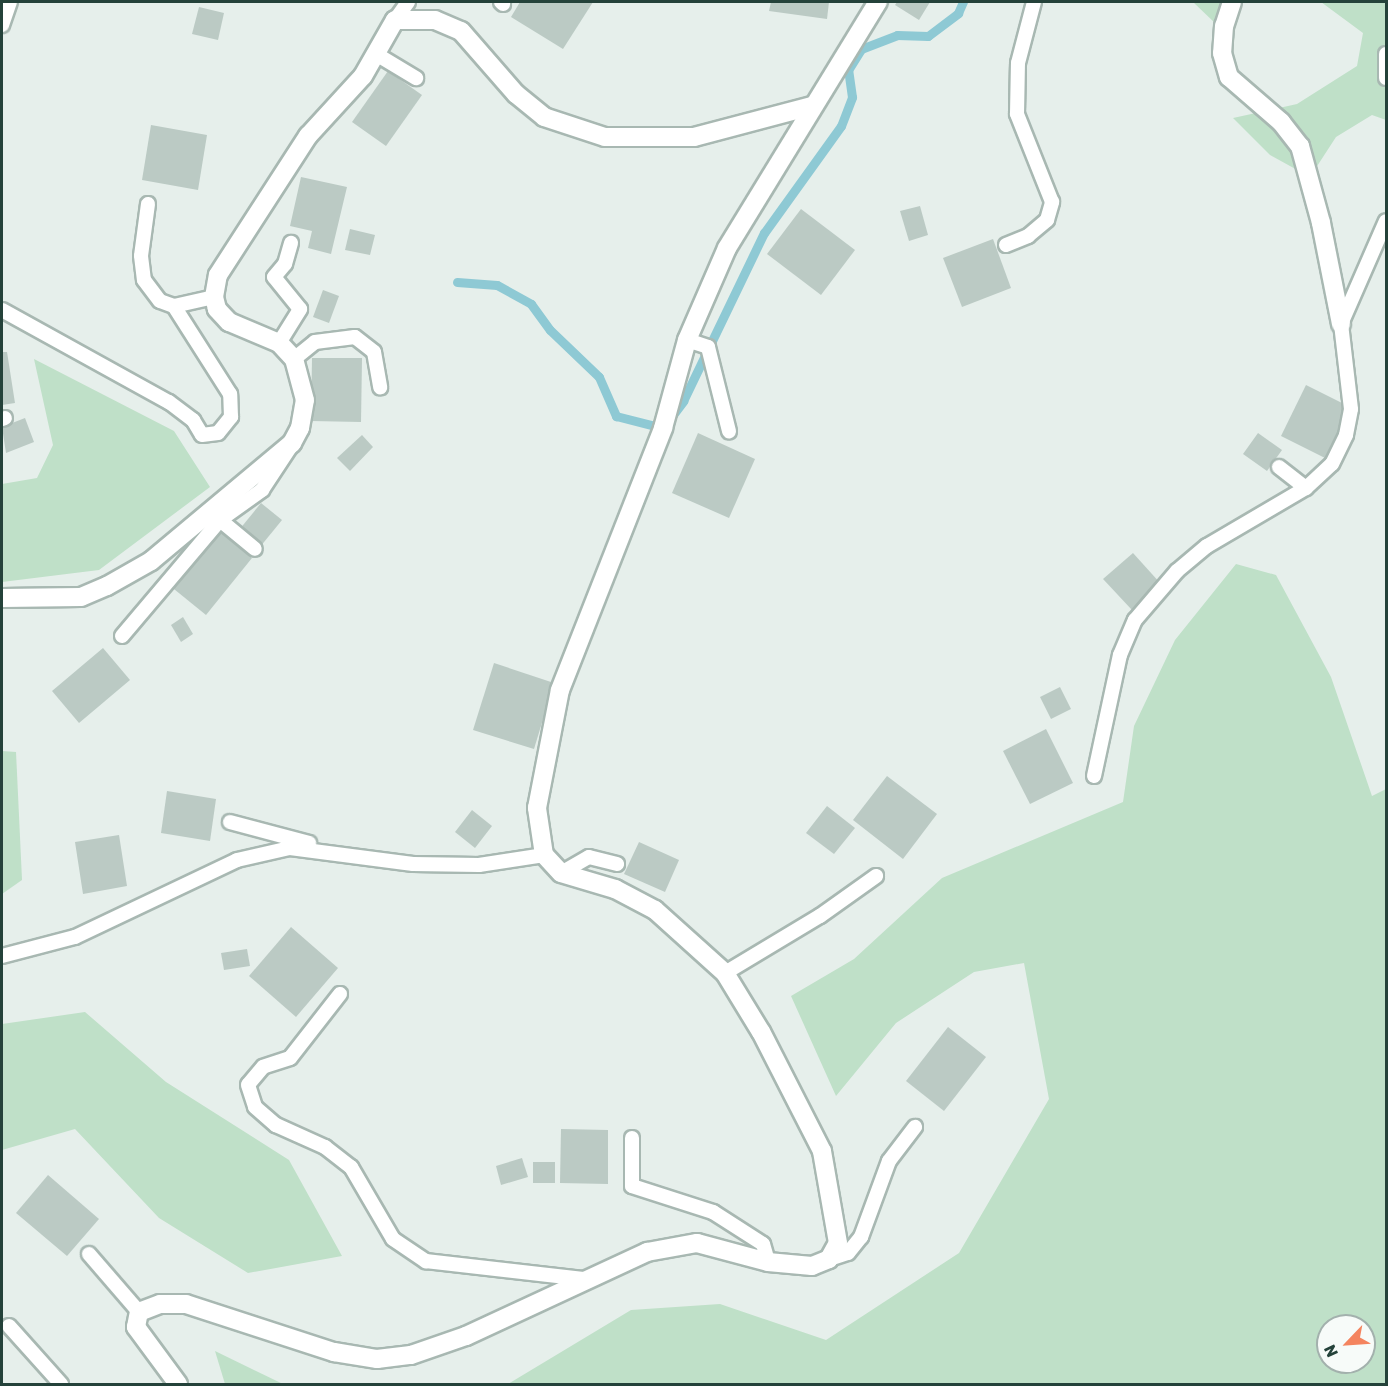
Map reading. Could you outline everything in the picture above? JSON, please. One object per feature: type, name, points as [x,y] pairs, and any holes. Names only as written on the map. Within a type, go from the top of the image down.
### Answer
[{"type":"street","points":[[178,1384],[136,1327],[139,1312],[160,1304],[186,1304],[334,1352],[377,1359],[411,1355],[466,1336],[647,1251],[698,1243],[768,1262],[812,1266],[829,1259],[838,1244],[822,1151],[761,1032],[725,973],[655,910],[615,889],[561,873],[544,855],[537,808],[560,690],[663,428],[687,339],[727,248],[811,106],[878,2]]},
{"type":"street","points":[[1232,2],[1224,26],[1222,53],[1229,77],[1281,122],[1300,146],[1321,223],[1341,324]]},
{"type":"street","points":[[2,598],[81,597],[107,586],[151,561],[292,443],[300,428],[305,400],[294,359],[279,343],[229,322],[217,309],[214,297],[218,275],[308,136],[363,76],[395,20],[435,20],[461,30],[516,94],[544,117],[605,137],[694,137],[811,106]]},
{"type":"lane","points":[[2,25],[10,2]]},
{"type":"lane","points":[[395,20],[408,2]]},
{"type":"lane","points":[[1006,245],[1028,236],[1047,220],[1052,202],[1017,114],[1018,63],[1034,2]]},
{"type":"lane","points":[[376,54],[416,78]]},
{"type":"lane","points":[[1386,54],[1386,78]]},
{"type":"lane","points":[[148,204],[141,256],[144,280],[160,301],[174,306],[214,297]]},
{"type":"lane","points":[[1094,776],[1120,655],[1135,620],[1177,571],[1207,546],[1306,488],[1332,464],[1346,435],[1351,409],[1341,324],[1386,221]]},
{"type":"lane","points":[[279,343],[300,309],[274,277],[285,264],[291,243]]},
{"type":"lane","points":[[2,310],[169,402],[193,420],[202,435],[218,433],[231,417],[230,394],[174,306]]},
{"type":"lane","points":[[294,359],[315,342],[355,338],[375,352],[380,387]]},
{"type":"lane","points":[[687,339],[708,347],[729,431]]},
{"type":"lane","points":[[122,636],[220,520],[262,490],[292,443]]},
{"type":"lane","points":[[1279,467],[1306,488]]},
{"type":"lane","points":[[220,520],[255,549]]},
{"type":"lane","points":[[230,822],[347,853]]},
{"type":"lane","points":[[2,956],[75,937],[237,860],[290,848],[347,853],[413,864],[479,865],[544,855]]},
{"type":"lane","points":[[561,873],[589,857],[617,864]]},
{"type":"lane","points":[[725,973],[820,916],[876,876]]},
{"type":"lane","points":[[340,994],[290,1058],[263,1067],[248,1085],[255,1107],[276,1125],[325,1147],[351,1167],[393,1239],[426,1262],[584,1279]]},
{"type":"lane","points":[[829,1259],[848,1252],[861,1237],[889,1161],[915,1127]]},
{"type":"lane","points":[[632,1138],[632,1186],[713,1212],[763,1244],[768,1262]]},
{"type":"lane","points":[[89,1254],[139,1312]]},
{"type":"lane","points":[[9,1326],[61,1384]]},
{"type":"green space","points":[[1193,2],[1230,2],[1217,25]]},
{"type":"green space","points":[[1321,2],[1386,2],[1386,120],[1372,115],[1336,137],[1310,177],[1270,155],[1233,118],[1297,104],[1357,66],[1363,33]]},
{"type":"green space","points":[[34,359],[174,431],[210,487],[99,570],[2,582],[2,484],[37,478],[53,445]]},
{"type":"green space","points":[[1236,564],[1276,575],[1331,677],[1372,796],[1386,789],[1386,1384],[508,1384],[631,1310],[720,1304],[826,1340],[959,1253],[1049,1099],[1024,963],[974,972],[896,1023],[836,1096],[791,996],[854,959],[942,878],[1123,802],[1134,726],[1175,640]]},
{"type":"green space","points":[[2,751],[16,752],[22,880],[2,894]]},
{"type":"green space","points":[[85,1012],[166,1082],[289,1160],[342,1256],[248,1273],[159,1218],[75,1129],[2,1150],[2,1024]]},
{"type":"green space","points":[[215,1351],[283,1384],[225,1384]]},
{"type":"building","points":[[520,2],[593,2],[563,49],[511,17]]},
{"type":"building","points":[[771,2],[829,2],[827,19],[769,11]]},
{"type":"building","points":[[897,2],[930,2],[919,20],[895,5]]},
{"type":"building","points":[[199,7],[224,13],[218,40],[192,34]]},
{"type":"building","points":[[388,71],[422,95],[386,146],[352,122]]},
{"type":"building","points":[[151,125],[207,135],[198,190],[142,180]]},
{"type":"building","points":[[301,177],[347,187],[331,254],[308,248],[312,231],[290,226]]},
{"type":"building","points":[[920,206],[928,235],[909,241],[900,211]]},
{"type":"building","points":[[801,209],[855,250],[821,295],[767,254]]},
{"type":"building","points":[[350,229],[375,235],[370,255],[345,250]]},
{"type":"building","points":[[993,239],[1011,288],[962,307],[943,258]]},
{"type":"building","points":[[323,290],[339,296],[329,323],[313,317]]},
{"type":"building","points":[[2,352],[7,352],[15,403],[2,405]]},
{"type":"building","points":[[312,358],[362,358],[361,422],[311,421]]},
{"type":"building","points":[[1306,385],[1350,407],[1325,458],[1281,436]]},
{"type":"building","points":[[25,418],[34,442],[6,453],[2,427]]},
{"type":"building","points":[[698,433],[755,459],[729,518],[672,493]]},
{"type":"building","points":[[1258,433],[1282,450],[1267,471],[1243,454]]},
{"type":"building","points":[[362,435],[373,447],[350,471],[337,458]]},
{"type":"building","points":[[261,503],[282,520],[260,547],[239,530]]},
{"type":"building","points":[[216,528],[252,558],[206,615],[169,585]]},
{"type":"building","points":[[1133,553],[1161,584],[1132,610],[1103,579]]},
{"type":"building","points":[[183,617],[193,634],[181,642],[171,625]]},
{"type":"building","points":[[103,648],[130,680],[79,723],[52,691]]},
{"type":"building","points":[[494,663],[554,683],[534,749],[473,730]]},
{"type":"building","points":[[1060,687],[1071,709],[1051,719],[1040,697]]},
{"type":"building","points":[[1046,729],[1073,783],[1030,804],[1003,751]]},
{"type":"building","points":[[887,776],[937,814],[903,859],[853,820]]},
{"type":"building","points":[[167,791],[216,799],[210,841],[161,833]]},
{"type":"building","points":[[827,806],[855,828],[834,854],[806,833]]},
{"type":"building","points":[[472,810],[492,826],[475,848],[455,832]]},
{"type":"building","points":[[119,835],[127,886],[83,894],[75,842]]},
{"type":"building","points":[[639,842],[679,860],[665,892],[624,874]]},
{"type":"building","points":[[291,927],[338,968],[296,1017],[249,976]]},
{"type":"building","points":[[247,949],[250,966],[224,970],[221,953]]},
{"type":"building","points":[[948,1027],[986,1057],[944,1111],[906,1081]]},
{"type":"building","points":[[561,1129],[608,1130],[608,1184],[560,1183]]},
{"type":"building","points":[[522,1158],[528,1177],[501,1185],[496,1166]]},
{"type":"building","points":[[533,1162],[555,1162],[555,1183],[533,1183]]},
{"type":"building","points":[[48,1175],[99,1219],[67,1256],[16,1213]]},
{"type":"waterway","points":[[457,282],[497,285],[531,304],[550,330],[599,377],[616,416],[663,428],[683,401],[764,233],[841,126],[852,97],[848,70],[861,49],[897,35],[928,36],[958,13],[963,2]]}]
